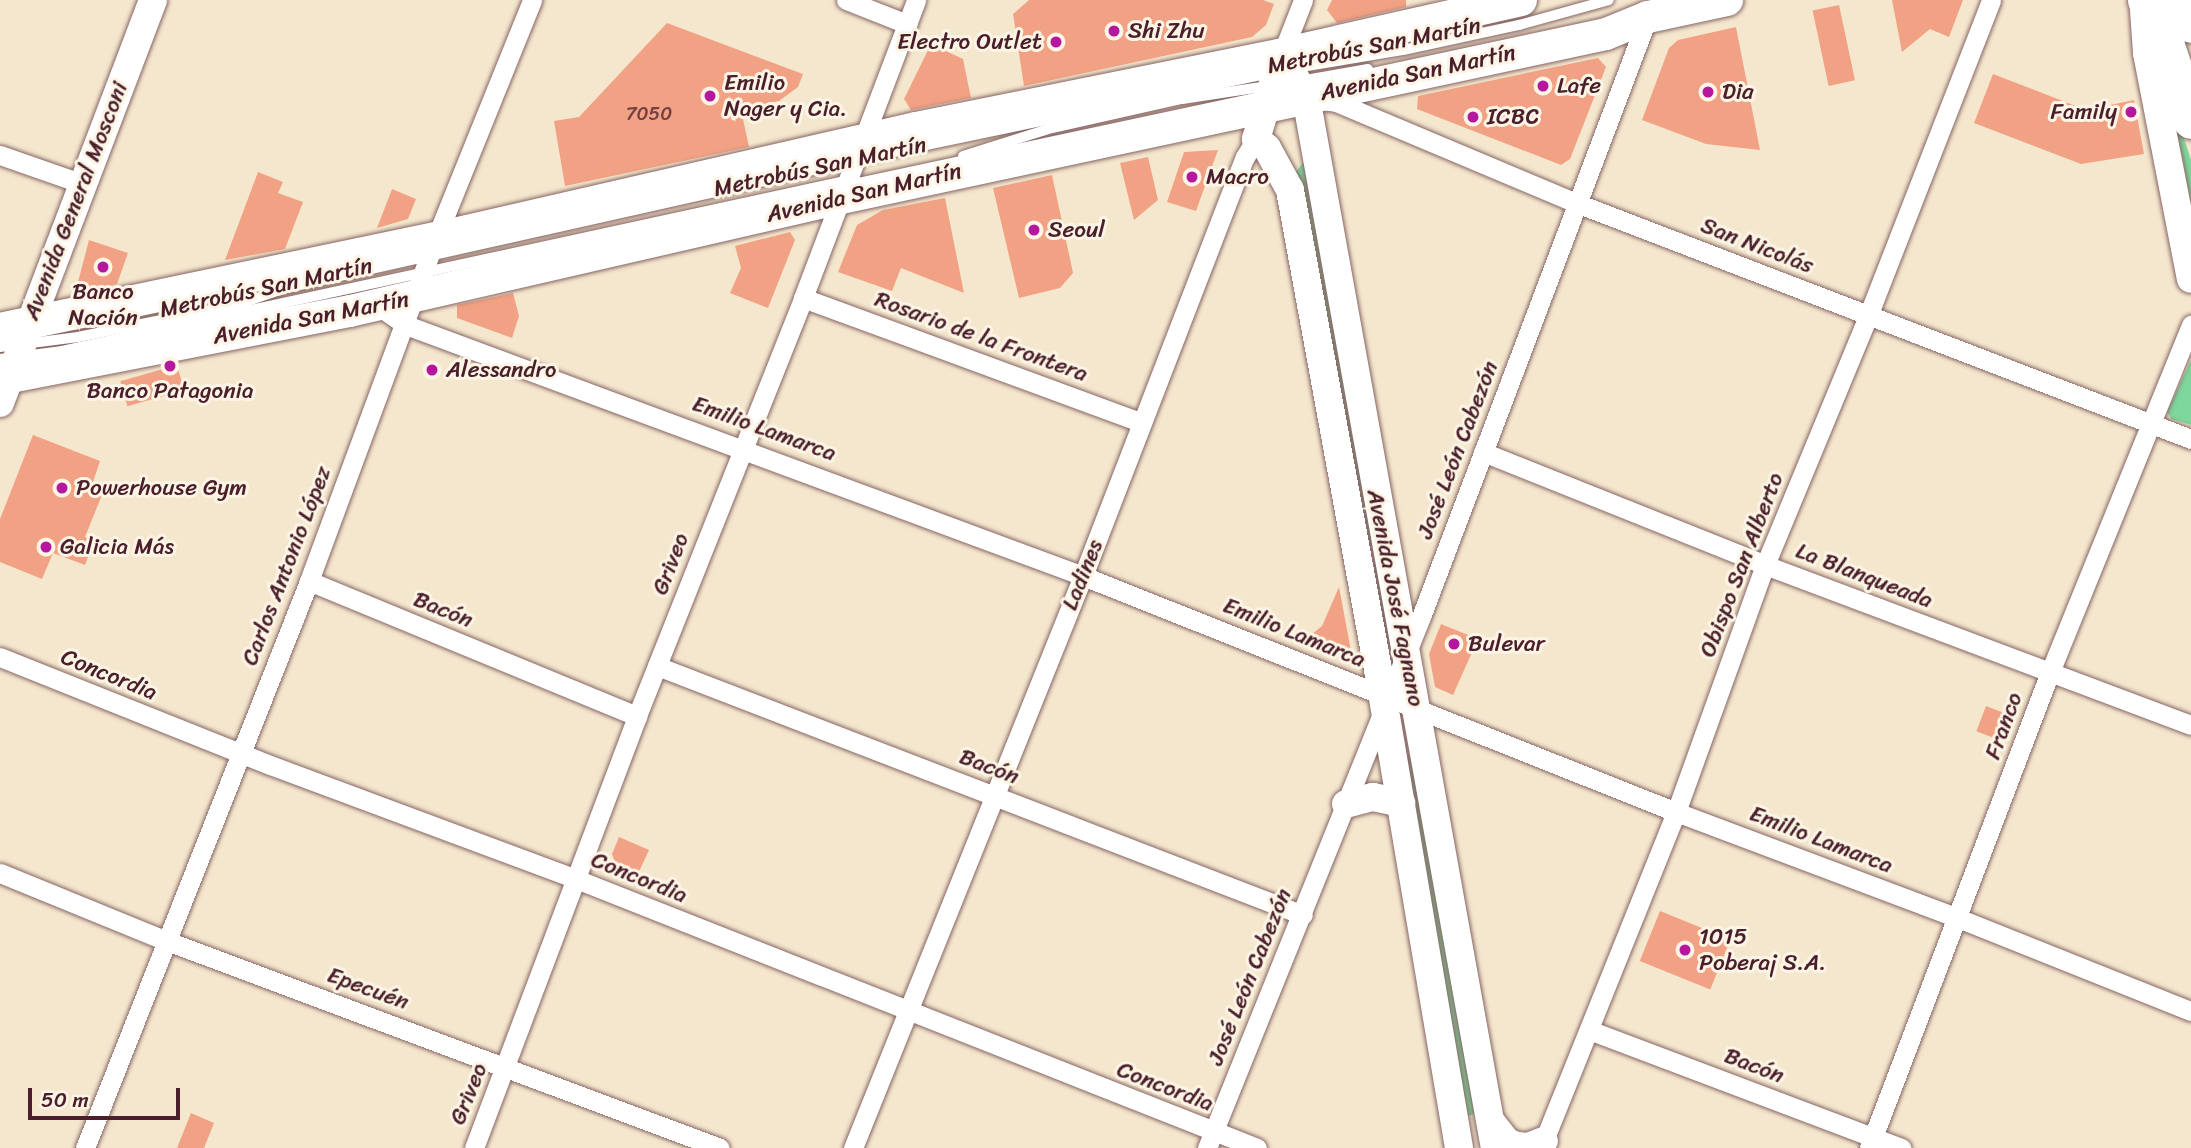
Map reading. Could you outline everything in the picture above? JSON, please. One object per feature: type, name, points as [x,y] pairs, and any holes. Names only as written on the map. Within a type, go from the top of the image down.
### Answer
[{"type":"highway","points":[[2145,0],[2166,46],[2191,120]]},
{"type":"highway","points":[[2183,0],[2191,24]]},
{"type":"main road","name":"Avenida San Martín","points":[[8,358],[377,305],[422,278],[852,172],[1284,81],[1521,0]]},
{"type":"main road","name":"Avenida San Martín","points":[[8,358],[422,278],[852,172],[1284,81],[1606,34],[1651,8],[1727,0]]},
{"type":"street","name":"Avenida General Mosconi","points":[[8,358],[83,184],[153,0]]},
{"type":"street","name":"Carlos Antonio López","points":[[85,1148],[309,581],[422,278],[532,0]]},
{"type":"street","points":[[846,0],[906,24]]},
{"type":"street","name":"Griveo","points":[[474,1148],[637,716],[803,298],[916,0]]},
{"type":"street","name":"Ladines","points":[[853,1148],[993,794],[1083,576],[1245,157],[1284,81],[1303,0]]},
{"type":"street","name":"Obispo San Alberto","points":[[1543,1144],[1676,812],[1765,565],[1868,316],[1990,0]]},
{"type":"street","points":[[2145,0],[2147,53],[2191,279]]},
{"type":"street","name":"José León Cabezón","points":[[1210,1140],[1303,915],[1385,700],[1406,656],[1651,8]]},
{"type":"street","name":"San Nicolás","points":[[1284,81],[1579,204],[2191,439]]},
{"type":"street","name":"Avenida José Fagnano","points":[[1284,81],[1406,656],[1493,1136]]},
{"type":"street","name":"Avenida José Fagnano","points":[[1256,139],[1267,148],[1290,190],[1385,700],[1458,1139]]},
{"type":"street","points":[[0,155],[83,184]]},
{"type":"street","name":"Emilio Lamarca","points":[[422,278],[743,447],[1083,576],[1385,700],[1416,708],[1676,812],[1958,918],[2191,1011]]},
{"type":"street","name":"Rosario de la Frontera","points":[[803,298],[1142,423]]},
{"type":"street","name":"Franco","points":[[1871,1143],[2050,673],[2191,324]]},
{"type":"street","name":"La Blanqueada","points":[[1482,452],[1765,565],[2191,725]]},
{"type":"street","name":"Bacón","points":[[309,581],[637,716]]},
{"type":"street","name":"Concordia","points":[[0,657],[241,754],[576,879],[908,1012],[1210,1140],[1257,1148]]},
{"type":"street","name":"Bacón","points":[[657,666],[1303,915]]},
{"type":"street","points":[[1346,804],[1373,797],[1401,803]]},
{"type":"street","name":"Epecuén","points":[[0,873],[167,942],[507,1066],[720,1148]]},
{"type":"street","name":"Bacón","points":[[1589,1030],[1871,1143],[1901,1148]]},
{"type":"street","points":[[1458,1139],[1493,1136],[1517,1146],[1543,1144]]},
{"type":"lane","name":"Metrobús San Martín","points":[[1284,81],[1609,0]]},
{"type":"lane","points":[[1612,17],[1651,8]]},
{"type":"lane","name":"Metrobús San Martín","points":[[1401,62],[1533,34]]},
{"type":"lane","name":"Metrobús San Martín","points":[[957,157],[1052,128],[1182,99],[1375,68]]},
{"type":"green space","points":[[2181,129],[2191,160],[2191,203],[2177,130]]},
{"type":"green space","points":[[1306,159],[1376,547],[1367,545],[1294,174]]},
{"type":"green space","points":[[2191,360],[2191,425],[2171,419],[2167,412]]},
{"type":"green space","points":[[1377,565],[1391,638],[1385,638],[1370,566]]},
{"type":"green space","points":[[1403,756],[1412,757],[1476,1114],[1466,1116]]},
{"type":"building","points":[[1029,0],[1263,0],[1274,4],[1266,25],[1252,37],[1024,86],[1013,14]]},
{"type":"building","points":[[1332,0],[1406,0],[1406,7],[1337,23],[1327,10]]},
{"type":"building","points":[[1892,0],[1963,0],[1949,37],[1930,29],[1902,52]]},
{"type":"building","points":[[1839,5],[1855,80],[1829,86],[1813,11]]},
{"type":"building","points":[[667,23],[803,74],[798,87],[779,101],[741,109],[749,147],[565,186],[554,121],[579,117]]},
{"type":"building","points":[[1736,27],[1760,150],[1706,144],[1642,120],[1669,48],[1678,40]]},
{"type":"building","points":[[931,44],[963,59],[971,98],[911,110],[904,99]]},
{"type":"building","points":[[1598,58],[1606,67],[1570,159],[1561,165],[1417,109],[1418,96]]},
{"type":"building","points":[[1993,74],[2086,110],[2134,100],[2144,154],[2081,164],[1974,123]]},
{"type":"building","name":"Macro","points":[[1218,150],[1196,211],[1167,202],[1184,152]]},
{"type":"building","points":[[1148,157],[1158,200],[1134,220],[1120,163]]},
{"type":"building","points":[[258,172],[283,182],[278,193],[303,202],[285,249],[225,260]]},
{"type":"building","name":"Seoul","points":[[1052,175],[1073,273],[1060,288],[1019,298],[993,188]]},
{"type":"building","points":[[392,189],[416,199],[408,219],[377,228]]},
{"type":"building","points":[[945,198],[964,293],[901,268],[892,291],[838,272],[857,225],[883,210]]},
{"type":"building","points":[[790,232],[795,240],[768,308],[730,293],[741,268],[735,246]]},
{"type":"building","name":"Banco Nación","points":[[89,240],[128,253],[117,284],[84,292],[78,282]]},
{"type":"building","points":[[513,293],[519,316],[512,338],[457,318],[457,305]]},
{"type":"building","points":[[177,365],[184,390],[127,406],[120,381]]},
{"type":"building","points":[[33,435],[100,461],[92,485],[104,490],[85,537],[94,541],[85,565],[53,553],[42,579],[0,562],[0,519]]},
{"type":"building","points":[[1339,587],[1352,656],[1307,638],[1322,626]]},
{"type":"building","points":[[1441,624],[1478,639],[1453,695],[1435,687],[1429,654]]},
{"type":"building","points":[[1986,706],[2009,715],[2000,740],[1976,731]]},
{"type":"building","points":[[619,837],[649,850],[636,878],[618,870],[612,854]]},
{"type":"building","name":"1015 Poberaj S.A.","points":[[1660,911],[1730,939],[1710,990],[1640,961]]},
{"type":"building","points":[[191,1113],[214,1123],[204,1148],[177,1148]]},
{"type":"place","name":"Shi Zhu","points":[[1114,31]]},
{"type":"place","name":"Electro Outlet","points":[[1056,42]]},
{"type":"place","name":"Lafe","points":[[1543,86]]},
{"type":"place","name":"Dia","points":[[1708,92]]},
{"type":"place","name":"Emilio Nager y Cia.","points":[[710,96]]},
{"type":"place","name":"Family","points":[[2131,112]]},
{"type":"place","name":"ICBC","points":[[1473,117]]},
{"type":"place","name":"Macro","points":[[1192,177]]},
{"type":"place","name":"Seoul","points":[[1034,230]]},
{"type":"place","name":"Banco Nación","points":[[103,267]]},
{"type":"place","name":"Banco Patagonia","points":[[170,366]]},
{"type":"place","name":"Alessandro","points":[[432,370]]},
{"type":"place","name":"Powerhouse Gym","points":[[62,488]]},
{"type":"place","name":"Galicia Más","points":[[46,547]]},
{"type":"place","name":"Bulevar","points":[[1454,644]]},
{"type":"place","name":"1015 Poberaj S.A.","points":[[1685,950]]}]
